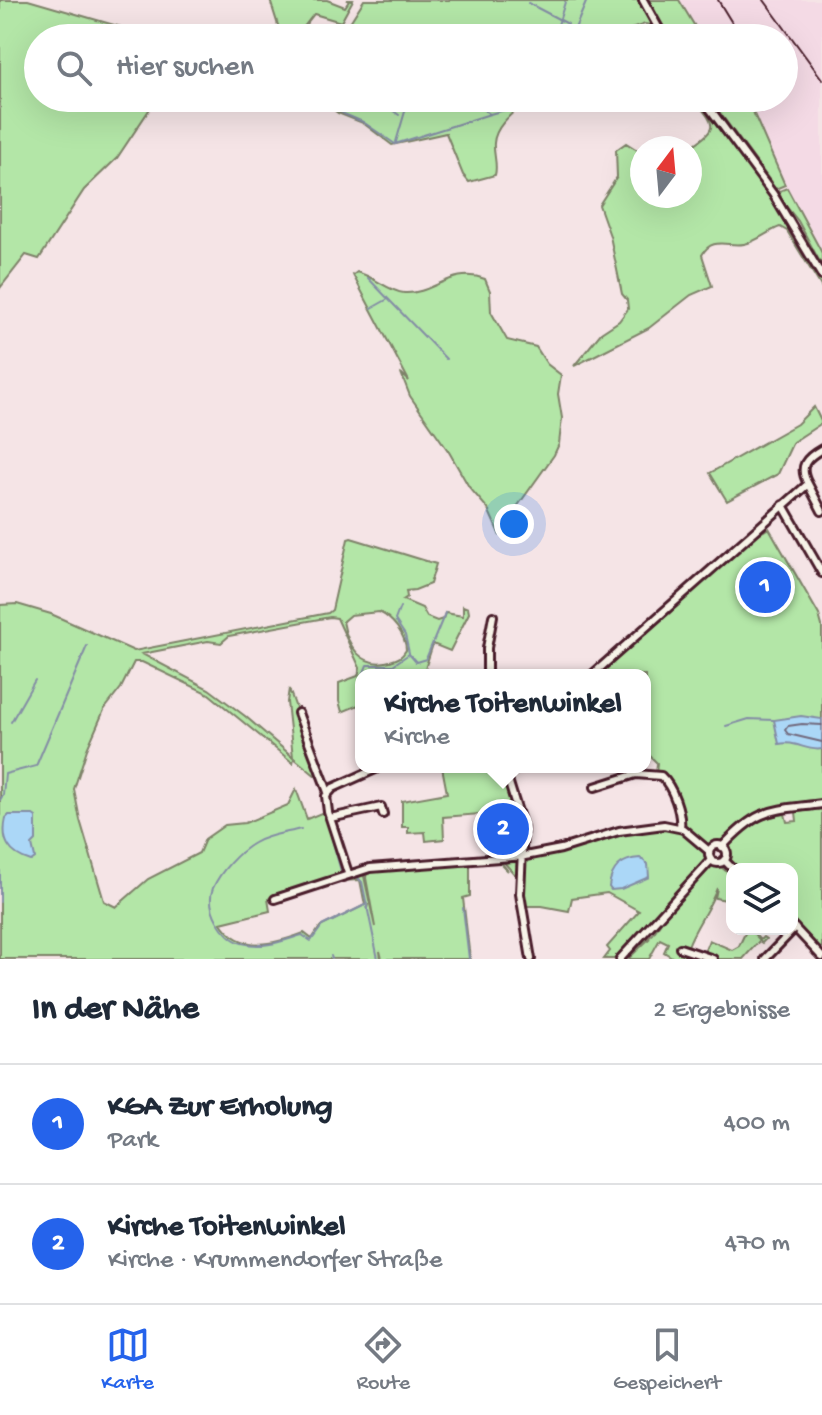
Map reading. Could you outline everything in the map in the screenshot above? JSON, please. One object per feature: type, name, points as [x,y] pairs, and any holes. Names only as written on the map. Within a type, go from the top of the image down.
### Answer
[{"type":"street","points":[[643,0],[656,24]]},
{"type":"street","points":[[712,112],[773,194],[822,276]]},
{"type":"street","points":[[822,449],[809,457],[803,475],[822,511]]},
{"type":"street","points":[[599,669],[808,484]]},
{"type":"street","points":[[783,505],[822,573]]},
{"type":"street","points":[[487,669],[493,616]]},
{"type":"street","points":[[298,713],[328,792],[326,802],[348,873]]},
{"type":"street","points":[[328,792],[368,773]]},
{"type":"street","points":[[506,773],[523,828],[520,894],[531,959]]},
{"type":"street","points":[[595,787],[636,774],[656,774],[665,779],[680,817],[680,828]]},
{"type":"street","points":[[722,847],[747,821],[761,814],[822,804]]},
{"type":"street","points":[[330,818],[381,807],[383,814]]},
{"type":"street","points":[[275,899],[370,868],[521,856],[561,849],[627,829],[664,825],[680,828],[709,851],[711,860],[716,863],[724,860]]},
{"type":"street","points":[[709,851],[716,846],[722,847],[726,853],[724,860]]},
{"type":"street","points":[[620,959],[711,860]]},
{"type":"street","points":[[724,860],[727,863]]},
{"type":"street","points":[[798,931],[822,957]]},
{"type":"street","points":[[765,959],[785,935]]},
{"type":"street","points":[[680,948],[713,959]]},
{"type":"shaded area","points":[[679,0],[822,0],[822,253],[785,185],[753,112],[798,112],[798,24],[694,24]]},
{"type":"green space","points":[[0,0],[28,0],[111,24],[24,24],[24,112],[148,112],[117,158],[84,190],[39,259],[26,255],[0,288]]},
{"type":"green space","points":[[270,0],[327,0],[345,7],[347,0],[353,0],[341,22],[314,14],[306,24],[278,24]]},
{"type":"green space","points":[[364,0],[641,0],[654,24],[645,24],[349,24]]},
{"type":"green space","points":[[649,0],[679,0],[694,24],[662,24]]},
{"type":"green space","points":[[515,112],[495,136],[495,175],[469,182],[463,175],[446,133],[392,145],[363,123],[338,113]]},
{"type":"green space","points":[[704,112],[710,112],[784,213],[822,281],[822,288],[787,231],[780,227],[749,243],[715,244],[702,255],[712,286],[691,295],[649,328],[574,366],[601,333],[619,321],[628,309],[599,205],[617,177],[616,150],[626,143],[630,146],[630,208],[702,208],[702,138],[710,130],[710,121]]},
{"type":"green space","points":[[719,112],[753,112],[785,185],[773,190],[748,153],[771,182]]},
{"type":"green space","points":[[787,188],[822,253],[822,266],[798,221],[781,200],[822,272],[778,195],[781,198],[779,191]]},
{"type":"green space","points":[[357,272],[404,293],[424,290],[462,276],[485,279],[490,291],[491,312],[507,340],[536,347],[547,364],[561,375],[558,394],[562,418],[559,444],[502,528],[499,525],[500,536],[488,509],[469,487],[410,396],[401,373],[409,381],[353,275]]},
{"type":"green space","points":[[814,407],[822,423],[793,442],[778,474],[727,501],[710,473],[797,424]]},
{"type":"green space","points":[[769,528],[819,615],[822,626],[822,802],[760,812],[742,822],[721,844],[710,846],[681,827],[669,784],[656,774],[657,763],[651,757],[651,669],[599,669],[738,546]]},
{"type":"green space","points":[[351,538],[436,564],[430,584],[406,591],[407,597],[403,600],[422,608],[427,617],[437,621],[443,619],[445,613],[463,616],[463,606],[468,608],[469,613],[450,651],[433,644],[425,669],[360,669],[337,618],[330,617],[229,636],[221,643],[208,641],[142,654],[209,689],[293,757],[287,702],[289,689],[323,782],[294,758],[293,763],[209,694],[142,662],[134,662],[121,688],[104,710],[74,789],[104,901],[116,907],[148,879],[199,853],[205,839],[225,825],[245,823],[288,805],[296,789],[307,819],[321,813],[328,816],[346,873],[268,899],[270,911],[221,923],[229,933],[248,943],[259,944],[304,933],[312,939],[320,927],[365,905],[360,880],[339,881],[360,872],[364,876],[375,927],[367,870],[498,859],[508,871],[498,861],[470,864],[470,896],[463,898],[470,959],[382,959],[380,951],[381,959],[0,959],[0,605],[17,604],[51,614],[134,651],[332,610],[348,539]],"holes":[[[379,612],[401,633],[406,650],[401,656],[380,663],[371,662],[352,647],[343,621],[350,615]]]},
{"type":"green space","points":[[355,677],[355,707],[342,712],[339,701],[339,683]]},
{"type":"green space","points":[[443,773],[506,773],[521,820],[523,843],[517,859],[517,877],[501,859],[508,858],[507,850],[500,845],[495,846],[484,835],[480,814],[443,817],[444,839],[426,841],[425,832],[408,833],[408,827],[402,827],[402,801],[447,793]]},
{"type":"green space","points":[[822,809],[822,954],[798,929],[798,863],[732,863],[730,860],[728,847],[747,829],[760,821],[785,814],[787,822],[797,821],[796,812]]},
{"type":"green space","points":[[664,825],[690,836],[701,846],[707,859],[616,959],[604,959],[610,951],[607,947],[639,911],[607,893],[572,898],[569,911],[523,906],[520,884],[524,858],[604,835]]},
{"type":"green space","points":[[712,864],[726,871],[726,900],[715,898],[717,888],[688,946],[684,946],[703,955],[709,940],[732,950],[739,946],[744,935],[766,939],[762,943],[759,941],[743,959],[690,959],[684,956],[682,959],[671,959],[664,952],[668,943],[660,939],[649,959],[628,959],[650,938],[623,959],[653,934],[669,910]]},
{"type":"water","points":[[801,716],[822,719],[822,749],[779,744],[774,720]]},
{"type":"water","points":[[9,815],[36,817],[36,841],[32,845],[35,858],[31,861],[8,845],[5,826]]},
{"type":"water","points":[[640,858],[648,864],[649,877],[611,890],[610,880],[618,866],[627,860]]},
{"type":"waterway","points":[[577,24],[587,0]]},
{"type":"waterway","points":[[558,24],[565,2]]},
{"type":"waterway","points":[[528,3],[568,24]]},
{"type":"waterway","points":[[341,112],[363,122],[395,144],[490,114]]},
{"type":"waterway","points":[[395,112],[399,115]]},
{"type":"waterway","points":[[396,142],[405,112]]},
{"type":"waterway","points":[[487,112],[497,112]]},
{"type":"waterway","points":[[368,278],[446,359]]},
{"type":"waterway","points":[[372,308],[388,299]]},
{"type":"waterway","points":[[400,607],[395,620],[405,635],[409,653]]},
{"type":"waterway","points":[[365,669],[367,665],[393,665],[409,654],[416,662],[426,659],[445,613]]},
{"type":"waterway","points":[[0,800],[5,774],[36,766],[87,646]]},
{"type":"waterway","points":[[11,722],[35,680]]},
{"type":"waterway","points":[[726,726],[749,719],[774,720]]},
{"type":"waterway","points":[[326,818],[341,871]]},
{"type":"waterway","points":[[301,829],[259,840],[225,869],[211,896],[211,904],[222,929],[235,940],[250,945],[273,944],[302,935],[311,941],[322,926],[367,904]]},
{"type":"waterway","points":[[0,840],[0,902]]},
{"type":"waterway","points":[[344,879],[357,877],[362,882],[378,959]]},
{"type":"waterway","points":[[463,908],[469,959]]},
{"type":"railway","points":[[718,0],[733,24]]},
{"type":"railway","points":[[764,0],[782,24]]},
{"type":"railway","points":[[798,46],[822,79]]},
{"type":"place","name":"KGA Zur Erholung","points":[[765,587]]},
{"type":"place","name":"Kirche Toitenwinkel","points":[[503,829]]}]
